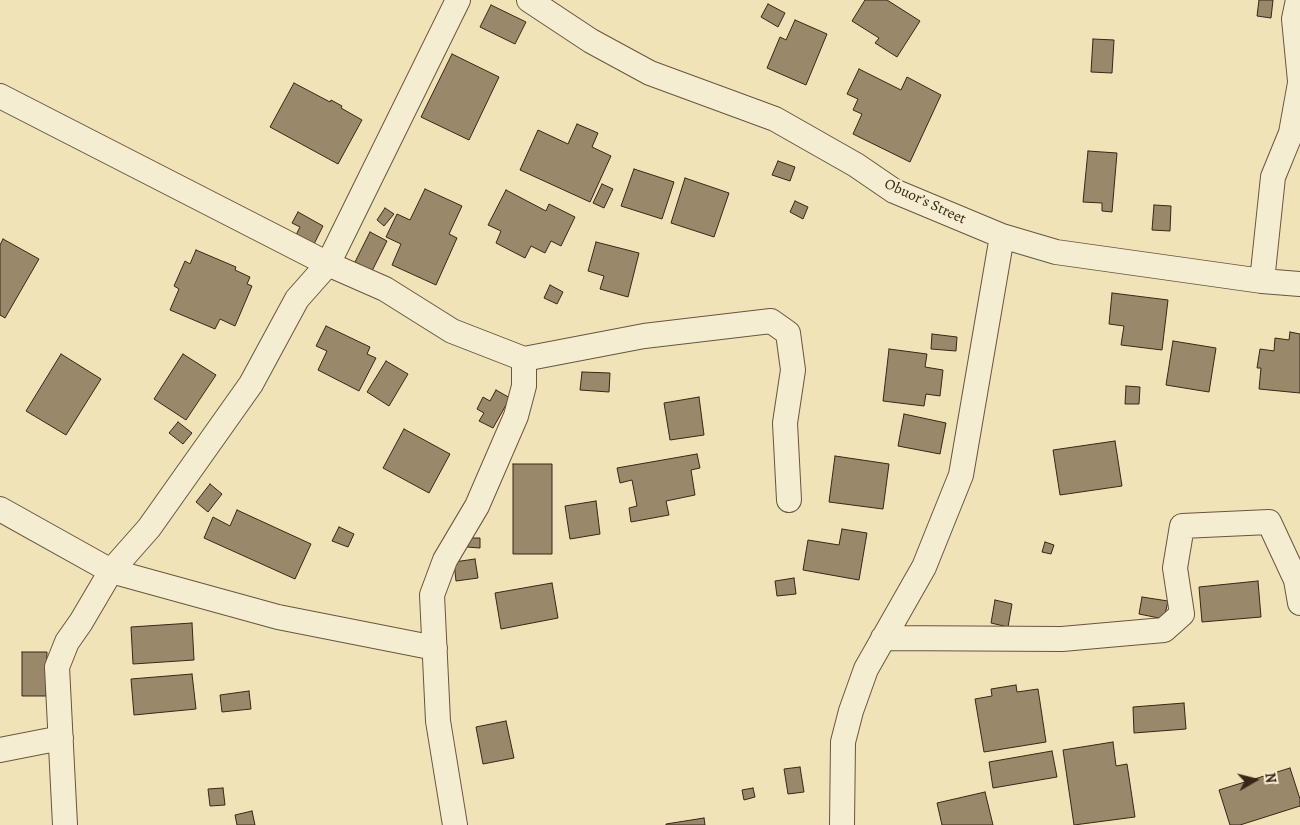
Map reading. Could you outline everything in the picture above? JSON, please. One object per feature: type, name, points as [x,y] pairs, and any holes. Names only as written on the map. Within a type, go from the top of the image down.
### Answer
[{"type":"street","points":[[65,825],[57,667],[67,642],[111,571],[149,528],[250,384],[297,300],[328,264],[458,0]]},
{"type":"street","name":"Obuor’s Street","points":[[528,0],[591,41],[650,73],[775,119],[856,165],[894,191],[1002,236],[1056,252],[1262,281],[1300,284]]},
{"type":"street","points":[[1262,281],[1273,178],[1291,133],[1300,82],[1294,19],[1298,0]]},
{"type":"street","points":[[1,100],[328,264],[385,289],[452,331],[524,359],[644,336],[771,321],[788,333],[793,370],[785,423],[789,500]]},
{"type":"street","points":[[842,825],[843,742],[866,670],[924,567],[961,476],[1002,236]]},
{"type":"street","points":[[455,825],[438,722],[432,595],[445,560],[477,506],[516,416],[524,386],[524,359]]},
{"type":"street","points":[[0,509],[111,571],[278,617],[435,648]]},
{"type":"street","points":[[883,638],[1062,639],[1164,630],[1182,614],[1175,568],[1182,526],[1269,522],[1296,580],[1300,603]]},
{"type":"street","points":[[0,750],[61,738]]},
{"type":"building","points":[[865,0],[887,0],[920,21],[897,57],[875,43],[879,38],[852,21]]},
{"type":"building","points":[[1259,0],[1273,0],[1271,18],[1257,16]]},
{"type":"building","points":[[768,4],[785,13],[778,27],[761,17]]},
{"type":"building","points":[[491,5],[526,22],[515,44],[480,27]]},
{"type":"building","points":[[795,20],[827,34],[806,85],[767,68],[780,37],[786,40]]},
{"type":"building","points":[[1093,39],[1114,40],[1112,73],[1091,72]]},
{"type":"building","points":[[452,54],[499,77],[469,140],[421,117]]},
{"type":"building","points":[[859,69],[901,90],[907,77],[941,95],[910,162],[853,134],[862,114],[853,110],[858,99],[847,94]]},
{"type":"building","points":[[294,83],[330,102],[331,100],[362,120],[338,164],[270,127]]},
{"type":"building","points":[[577,124],[598,133],[592,147],[611,156],[590,202],[520,170],[538,130],[568,144]]},
{"type":"building","points":[[1088,151],[1117,153],[1112,212],[1102,211],[1102,203],[1083,202]]},
{"type":"building","points":[[778,161],[795,167],[790,181],[772,175]]},
{"type":"building","points":[[634,169],[674,182],[662,219],[621,206]]},
{"type":"building","points":[[685,178],[729,193],[714,237],[671,223]]},
{"type":"building","points":[[602,184],[613,189],[604,208],[593,203]]},
{"type":"building","points":[[425,189],[462,206],[449,234],[457,238],[436,285],[392,265],[401,244],[386,237],[397,214],[410,220]]},
{"type":"building","points":[[506,190],[546,211],[549,204],[575,217],[561,246],[551,241],[545,253],[531,246],[525,258],[496,243],[501,231],[488,225]]},
{"type":"building","points":[[795,201],[808,207],[803,219],[790,212]]},
{"type":"building","points":[[1154,205],[1171,206],[1170,231],[1152,230]]},
{"type":"building","points":[[385,208],[394,214],[384,226],[377,220]]},
{"type":"building","points":[[298,212],[323,226],[313,246],[295,237],[300,227],[292,223]]},
{"type":"building","points":[[370,232],[387,241],[372,271],[355,262]]},
{"type":"building","points":[[3,239],[39,259],[5,318],[0,315],[0,245]]},
{"type":"building","points":[[596,242],[639,253],[628,297],[600,289],[604,276],[588,271]]},
{"type":"building","points":[[196,250],[236,267],[235,270],[250,277],[247,284],[252,286],[235,326],[220,319],[215,329],[170,310],[179,289],[174,286],[185,261],[190,264]]},
{"type":"building","points":[[550,285],[563,292],[557,304],[544,298]]},
{"type":"building","points":[[1112,293],[1168,300],[1162,350],[1121,345],[1124,326],[1109,324]]},
{"type":"building","points":[[326,326],[370,347],[367,354],[376,358],[359,391],[318,370],[327,351],[316,346]]},
{"type":"building","points":[[1290,332],[1300,334],[1300,393],[1259,389],[1261,368],[1257,368],[1260,349],[1274,351],[1275,338],[1289,340]]},
{"type":"building","points":[[932,334],[957,337],[956,351],[931,349]]},
{"type":"building","points":[[1173,341],[1216,348],[1209,392],[1166,385]]},
{"type":"building","points":[[889,349],[927,354],[925,367],[943,370],[940,396],[926,394],[924,406],[883,401]]},
{"type":"building","points":[[61,354],[101,379],[66,435],[26,411]]},
{"type":"building","points":[[183,354],[216,375],[186,420],[154,399]]},
{"type":"building","points":[[386,361],[408,374],[389,406],[367,392]]},
{"type":"building","points":[[582,372],[610,373],[609,392],[580,390]]},
{"type":"building","points":[[1126,386],[1140,387],[1139,404],[1125,404]]},
{"type":"building","points":[[496,390],[510,398],[493,428],[479,421],[484,413],[477,409],[483,397],[490,401]]},
{"type":"building","points":[[699,397],[704,435],[670,440],[664,403]]},
{"type":"building","points":[[904,414],[946,423],[940,454],[898,446]]},
{"type":"building","points":[[178,422],[192,433],[183,444],[169,433]]},
{"type":"building","points":[[404,429],[450,454],[429,493],[383,468]]},
{"type":"building","points":[[1115,441],[1122,486],[1060,495],[1053,450]]},
{"type":"building","points":[[697,454],[700,468],[691,470],[695,495],[666,501],[669,515],[631,522],[629,508],[637,506],[632,480],[620,483],[617,468]]},
{"type":"building","points":[[835,456],[889,464],[883,509],[829,502]]},
{"type":"building","points":[[513,464],[552,464],[552,554],[513,554]]},
{"type":"building","points":[[210,484],[222,494],[208,512],[196,502]]},
{"type":"building","points":[[596,501],[600,534],[570,539],[565,506]]},
{"type":"building","points":[[237,510],[311,544],[295,579],[204,538],[213,517],[230,526]]},
{"type":"building","points":[[339,527],[354,534],[348,547],[332,541]]},
{"type":"building","points":[[842,529],[867,533],[859,580],[803,570],[808,540],[839,545]]},
{"type":"building","points":[[467,538],[480,538],[480,548],[467,547]]},
{"type":"building","points":[[1045,542],[1054,545],[1051,554],[1042,552]]},
{"type":"building","points":[[475,559],[478,578],[456,581],[454,562]]},
{"type":"building","points":[[794,578],[796,594],[777,596],[775,581]]},
{"type":"building","points":[[1258,581],[1261,617],[1202,622],[1199,587]]},
{"type":"building","points":[[552,583],[558,618],[501,629],[495,593]]},
{"type":"building","points":[[1142,597],[1168,601],[1164,619],[1139,614]]},
{"type":"building","points":[[995,600],[1012,604],[1008,627],[991,623]]},
{"type":"building","points":[[192,623],[194,660],[133,664],[131,627]]},
{"type":"building","points":[[22,652],[47,652],[46,696],[22,696]]},
{"type":"building","points":[[192,674],[196,709],[134,715],[131,679]]},
{"type":"building","points":[[1016,685],[1017,692],[1038,689],[1046,742],[984,752],[975,699],[992,696],[991,689]]},
{"type":"building","points":[[249,691],[251,709],[222,712],[220,695]]},
{"type":"building","points":[[1184,703],[1186,729],[1134,733],[1133,707]]},
{"type":"building","points":[[506,721],[514,758],[483,764],[476,727]]},
{"type":"building","points":[[1113,742],[1116,766],[1127,764],[1135,817],[1074,825],[1063,750]]},
{"type":"building","points":[[1052,751],[1057,777],[993,788],[989,762]]},
{"type":"building","points":[[800,767],[804,792],[788,794],[784,769]]},
{"type":"building","points":[[1290,768],[1300,799],[1300,806],[1240,825],[1230,825],[1219,790]]},
{"type":"building","points":[[223,788],[225,805],[210,806],[208,789]]},
{"type":"building","points":[[753,788],[755,797],[744,800],[742,790]]},
{"type":"building","points":[[985,792],[993,825],[942,825],[937,803]]},
{"type":"building","points":[[252,811],[255,825],[237,825],[235,815]]},
{"type":"building","points":[[704,818],[705,825],[666,825],[666,824]]}]
